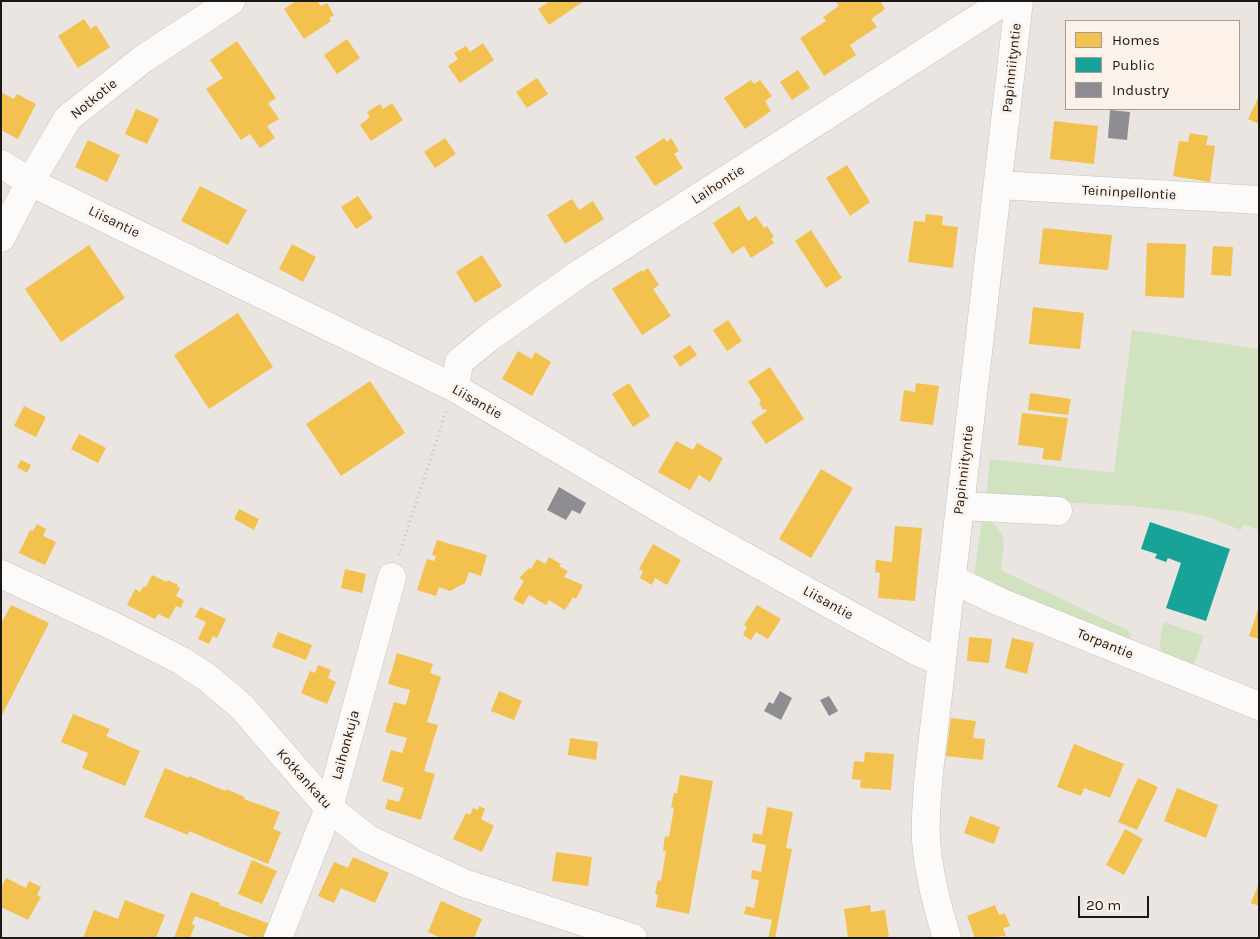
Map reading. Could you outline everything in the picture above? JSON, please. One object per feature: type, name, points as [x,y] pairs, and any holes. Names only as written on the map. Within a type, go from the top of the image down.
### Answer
[{"type":"street","name":"Notkotie","points":[[1,238],[30,182],[68,118],[143,59],[232,1]]},
{"type":"street","name":"Laihontie","points":[[455,388],[459,362],[506,325],[582,272],[1005,1]]},
{"type":"street","name":"Papinniityntie","points":[[947,938],[932,883],[926,839],[929,772],[1020,1]]},
{"type":"street","name":"Liisantie","points":[[1,164],[30,182],[455,388],[688,525],[857,619],[920,653],[941,662]]},
{"type":"street","name":"Teininpellontie","points":[[999,185],[1259,200]]},
{"type":"street","points":[[960,506],[1058,510]]},
{"type":"street","name":"Kotkankatu","points":[[1,574],[115,627],[182,661],[209,679],[242,707],[328,808],[368,839],[464,883],[633,938]]},
{"type":"street","name":"Laihonkuja","points":[[278,938],[328,808],[392,576]]},
{"type":"street","name":"Torpantie","points":[[952,579],[1000,602],[1259,706]]},
{"type":"path","points":[[392,576],[455,388]]},
{"type":"green space","points":[[1132,330],[1259,349],[1259,530],[1243,524],[1241,530],[1205,516],[1185,512],[1132,506],[986,498],[990,459],[1114,473]]},
{"type":"green space","points":[[988,519],[1000,531],[1004,542],[1001,570],[1129,631],[1132,637],[1126,640],[973,582],[982,521]]},
{"type":"green space","points":[[1164,622],[1204,636],[1192,669],[1163,654],[1160,642]]},
{"type":"building: Homes","points":[[296,1],[317,1],[321,6],[327,3],[334,15],[329,18],[331,21],[304,39],[284,9]]},
{"type":"building: Homes","points":[[550,1],[584,1],[549,25],[538,9]]},
{"type":"building: Homes","points":[[836,1],[880,1],[885,9],[871,19],[877,27],[850,45],[856,55],[824,76],[800,38],[826,21],[823,17],[839,6]]},
{"type":"building: Homes","points":[[84,19],[91,29],[96,25],[110,47],[78,68],[58,36]]},
{"type":"building: Homes","points":[[347,39],[360,58],[337,74],[324,55]]},
{"type":"building: Homes","points":[[237,41],[276,98],[268,103],[279,119],[267,126],[275,138],[260,148],[250,134],[241,140],[206,89],[223,78],[210,60]]},
{"type":"building: Homes","points":[[483,43],[494,60],[460,83],[448,66],[458,59],[454,53],[466,46],[470,52]]},
{"type":"building: Homes","points":[[798,70],[810,88],[792,100],[780,82]]},
{"type":"building: Homes","points":[[537,78],[548,94],[527,108],[516,92]]},
{"type":"building: Homes","points":[[751,80],[754,84],[760,80],[772,96],[765,101],[771,111],[745,129],[724,98]]},
{"type":"building: Homes","points":[[1,92],[14,99],[17,94],[36,104],[18,139],[1,130]]},
{"type":"building: Homes","points":[[1259,96],[1259,124],[1248,119]]},
{"type":"building: Homes","points":[[392,103],[403,120],[371,141],[360,125],[370,117],[367,112],[380,104],[383,109]]},
{"type":"building: Homes","points":[[136,109],[159,119],[147,144],[125,134]]},
{"type":"building: Homes","points":[[1054,121],[1098,126],[1094,164],[1050,159]]},
{"type":"building: Homes","points":[[1190,133],[1208,136],[1206,145],[1215,146],[1210,182],[1173,176],[1179,141],[1188,142]]},
{"type":"building: Homes","points":[[445,138],[456,154],[435,168],[424,152]]},
{"type":"building: Homes","points":[[664,138],[667,142],[671,138],[679,151],[674,154],[683,168],[655,186],[635,157]]},
{"type":"building: Homes","points":[[88,140],[120,155],[107,182],[75,167]]},
{"type":"building: Homes","points":[[847,165],[870,202],[850,216],[826,178]]},
{"type":"building: Homes","points":[[200,186],[247,210],[228,245],[181,221]]},
{"type":"building: Homes","points":[[358,196],[373,218],[356,229],[341,207]]},
{"type":"building: Homes","points":[[572,199],[579,210],[593,201],[604,219],[565,244],[547,215]]},
{"type":"building: Homes","points":[[739,206],[748,221],[756,216],[764,228],[767,226],[774,237],[771,239],[774,243],[751,258],[744,246],[732,254],[713,223]]},
{"type":"building: Homes","points":[[926,214],[943,216],[942,225],[958,227],[953,268],[908,262],[914,221],[925,222]]},
{"type":"building: Homes","points":[[1043,228],[1112,235],[1108,270],[1039,264]]},
{"type":"building: Homes","points":[[811,230],[842,278],[826,288],[795,241]]},
{"type":"building: Homes","points":[[1147,243],[1186,244],[1184,298],[1145,296]]},
{"type":"building: Homes","points":[[292,244],[316,257],[303,282],[279,269]]},
{"type":"building: Homes","points":[[89,245],[125,298],[61,342],[25,289]]},
{"type":"building: Homes","points":[[1213,246],[1233,247],[1231,276],[1211,275]]},
{"type":"building: Homes","points":[[482,255],[502,286],[475,303],[456,272]]},
{"type":"building: Homes","points":[[648,268],[659,285],[653,289],[671,316],[642,335],[612,289]]},
{"type":"building: Homes","points":[[1033,307],[1084,313],[1080,349],[1029,344]]},
{"type":"building: Homes","points":[[238,313],[273,367],[209,409],[174,355]]},
{"type":"building: Homes","points":[[728,320],[742,341],[727,351],[713,330]]},
{"type":"building: Homes","points":[[690,345],[697,355],[680,367],[673,356]]},
{"type":"building: Homes","points":[[518,351],[532,359],[535,352],[551,362],[532,396],[502,379]]},
{"type":"building: Homes","points":[[770,367],[804,419],[766,444],[751,422],[767,411],[766,409],[763,410],[759,403],[761,401],[748,382]]},
{"type":"building: Homes","points":[[370,381],[405,433],[341,476],[306,424]]},
{"type":"building: Homes","points":[[629,383],[650,416],[633,427],[612,394]]},
{"type":"building: Homes","points":[[916,383],[939,386],[933,425],[900,421],[904,390],[915,392]]},
{"type":"building: Homes","points":[[1030,393],[1071,399],[1068,415],[1028,410]]},
{"type":"building: Homes","points":[[24,406],[46,417],[36,437],[14,426]]},
{"type":"building: Homes","points":[[1022,413],[1068,418],[1061,461],[1042,459],[1044,448],[1018,445]]},
{"type":"building: Homes","points":[[79,434],[106,448],[98,463],[71,449]]},
{"type":"building: Homes","points":[[676,441],[693,450],[697,443],[723,458],[710,482],[699,475],[690,490],[658,472]]},
{"type":"building: Homes","points":[[21,460],[31,465],[27,473],[17,467]]},
{"type":"building: Homes","points":[[821,469],[853,488],[811,558],[779,539]]},
{"type":"building: Homes","points":[[239,509],[259,519],[254,530],[234,519]]},
{"type":"building: Homes","points":[[37,524],[46,529],[43,536],[56,542],[45,565],[19,553],[30,530],[33,531]]},
{"type":"building: Homes","points":[[895,526],[922,528],[915,601],[878,598],[880,573],[875,572],[876,560],[892,562]]},
{"type":"building: Homes","points":[[437,540],[487,555],[481,576],[469,572],[465,583],[450,591],[439,587],[436,596],[417,590],[427,559],[434,561],[436,556],[432,555]]},
{"type":"building: Homes","points":[[653,544],[681,560],[667,585],[655,578],[652,585],[640,578],[643,571],[639,569]]},
{"type":"building: Homes","points":[[549,557],[568,571],[564,577],[583,585],[576,599],[573,597],[565,610],[549,600],[546,605],[529,595],[523,605],[513,599],[524,581],[519,578],[529,568],[531,569],[537,559],[545,564]]},
{"type":"building: Homes","points":[[345,569],[366,574],[362,593],[341,588]]},
{"type":"building: Homes","points":[[152,575],[167,582],[168,580],[180,588],[176,596],[184,600],[181,608],[176,606],[169,619],[158,614],[155,619],[127,605],[135,589],[140,592],[144,586],[146,587]]},
{"type":"building: Homes","points":[[11,605],[49,623],[1,717],[1,624]]},
{"type":"building: Homes","points":[[757,605],[781,619],[768,639],[756,632],[751,640],[743,635],[747,627],[744,625]]},
{"type":"building: Homes","points":[[200,607],[226,619],[217,638],[213,636],[209,644],[198,639],[206,622],[195,617]]},
{"type":"building: Homes","points":[[1259,607],[1259,639],[1249,636]]},
{"type":"building: Homes","points":[[278,632],[312,645],[306,660],[272,647]]},
{"type":"building: Homes","points":[[969,637],[992,639],[989,663],[967,661]]},
{"type":"building: Homes","points":[[1012,638],[1034,643],[1027,674],[1005,668]]},
{"type":"building: Homes","points":[[397,653],[433,664],[430,673],[441,677],[427,722],[438,725],[424,771],[435,774],[421,820],[385,809],[388,799],[399,802],[404,788],[382,781],[391,750],[402,753],[407,738],[385,732],[394,702],[406,705],[410,690],[388,684]]},
{"type":"building: Homes","points":[[318,665],[331,670],[328,678],[336,682],[327,704],[301,693],[310,671],[315,673]]},
{"type":"building: Homes","points":[[499,691],[522,701],[514,720],[491,711]]},
{"type":"building: Homes","points":[[73,714],[110,729],[106,736],[140,751],[125,786],[82,768],[88,753],[61,742]]},
{"type":"building: Homes","points":[[951,718],[976,721],[973,738],[985,739],[983,760],[946,756]]},
{"type":"building: Homes","points":[[570,738],[598,742],[596,760],[568,755]]},
{"type":"building: Homes","points":[[1074,744],[1124,764],[1110,798],[1084,788],[1081,796],[1057,787]]},
{"type":"building: Homes","points":[[865,752],[894,754],[891,790],[860,788],[861,780],[852,779],[854,761],[864,762]]},
{"type":"building: Homes","points":[[165,768],[225,791],[226,789],[245,797],[244,799],[280,812],[273,829],[281,832],[268,864],[189,831],[188,835],[144,817]]},
{"type":"building: Homes","points":[[680,775],[713,781],[689,914],[656,907],[658,895],[655,894],[658,880],[661,881],[666,851],[663,851],[665,836],[669,837],[674,808],[671,807],[674,793],[677,793]]},
{"type":"building: Homes","points":[[1138,778],[1158,787],[1137,830],[1118,822]]},
{"type":"building: Homes","points":[[1177,788],[1218,805],[1206,838],[1164,821]]},
{"type":"building: Homes","points":[[479,806],[485,809],[481,819],[494,826],[482,852],[453,839],[466,813],[470,815],[473,808],[478,810]]},
{"type":"building: Homes","points":[[767,807],[793,812],[786,848],[792,849],[775,938],[768,938],[772,920],[744,914],[746,906],[754,908],[759,880],[751,879],[752,870],[761,872],[766,845],[752,842],[753,833],[762,835]]},
{"type":"building: Homes","points":[[970,816],[1000,827],[994,844],[964,833]]},
{"type":"building: Homes","points":[[1125,829],[1143,839],[1124,875],[1106,865]]},
{"type":"building: Homes","points":[[556,852],[592,857],[588,886],[552,881]]},
{"type":"building: Homes","points":[[353,857],[389,873],[375,903],[341,888],[334,903],[318,896],[334,862],[348,868]]},
{"type":"building: Homes","points":[[252,860],[277,871],[262,904],[238,894]]},
{"type":"building: Homes","points":[[6,878],[26,888],[29,881],[41,887],[37,895],[41,897],[28,920],[1,907],[1,888]]},
{"type":"building: Homes","points":[[1259,883],[1259,906],[1251,903]]},
{"type":"building: Homes","points":[[191,892],[220,903],[219,905],[270,924],[265,938],[253,938],[195,916],[192,924],[195,925],[190,938],[174,938]]},
{"type":"building: Homes","points":[[125,900],[165,915],[156,938],[83,938],[94,910],[118,919]]},
{"type":"building: Homes","points":[[441,901],[482,919],[474,938],[441,938],[428,932]]},
{"type":"building: Homes","points":[[870,905],[871,912],[885,910],[889,938],[848,938],[844,909]]},
{"type":"building: Homes","points":[[995,905],[999,915],[1005,913],[1010,926],[1003,928],[1006,936],[975,938],[967,916]]},
{"type":"building: Public","points":[[1150,522],[1230,549],[1206,621],[1166,608],[1181,563],[1168,558],[1166,562],[1155,558],[1157,554],[1141,549]]},
{"type":"building: Industry","points":[[1110,110],[1130,112],[1127,140],[1108,138]]},
{"type":"building: Industry","points":[[559,487],[586,503],[580,514],[572,510],[566,520],[547,510]]},
{"type":"building: Industry","points":[[780,691],[792,698],[781,720],[764,711],[769,702],[773,704]]},
{"type":"building: Industry","points":[[829,696],[838,711],[829,716],[820,700]]}]
